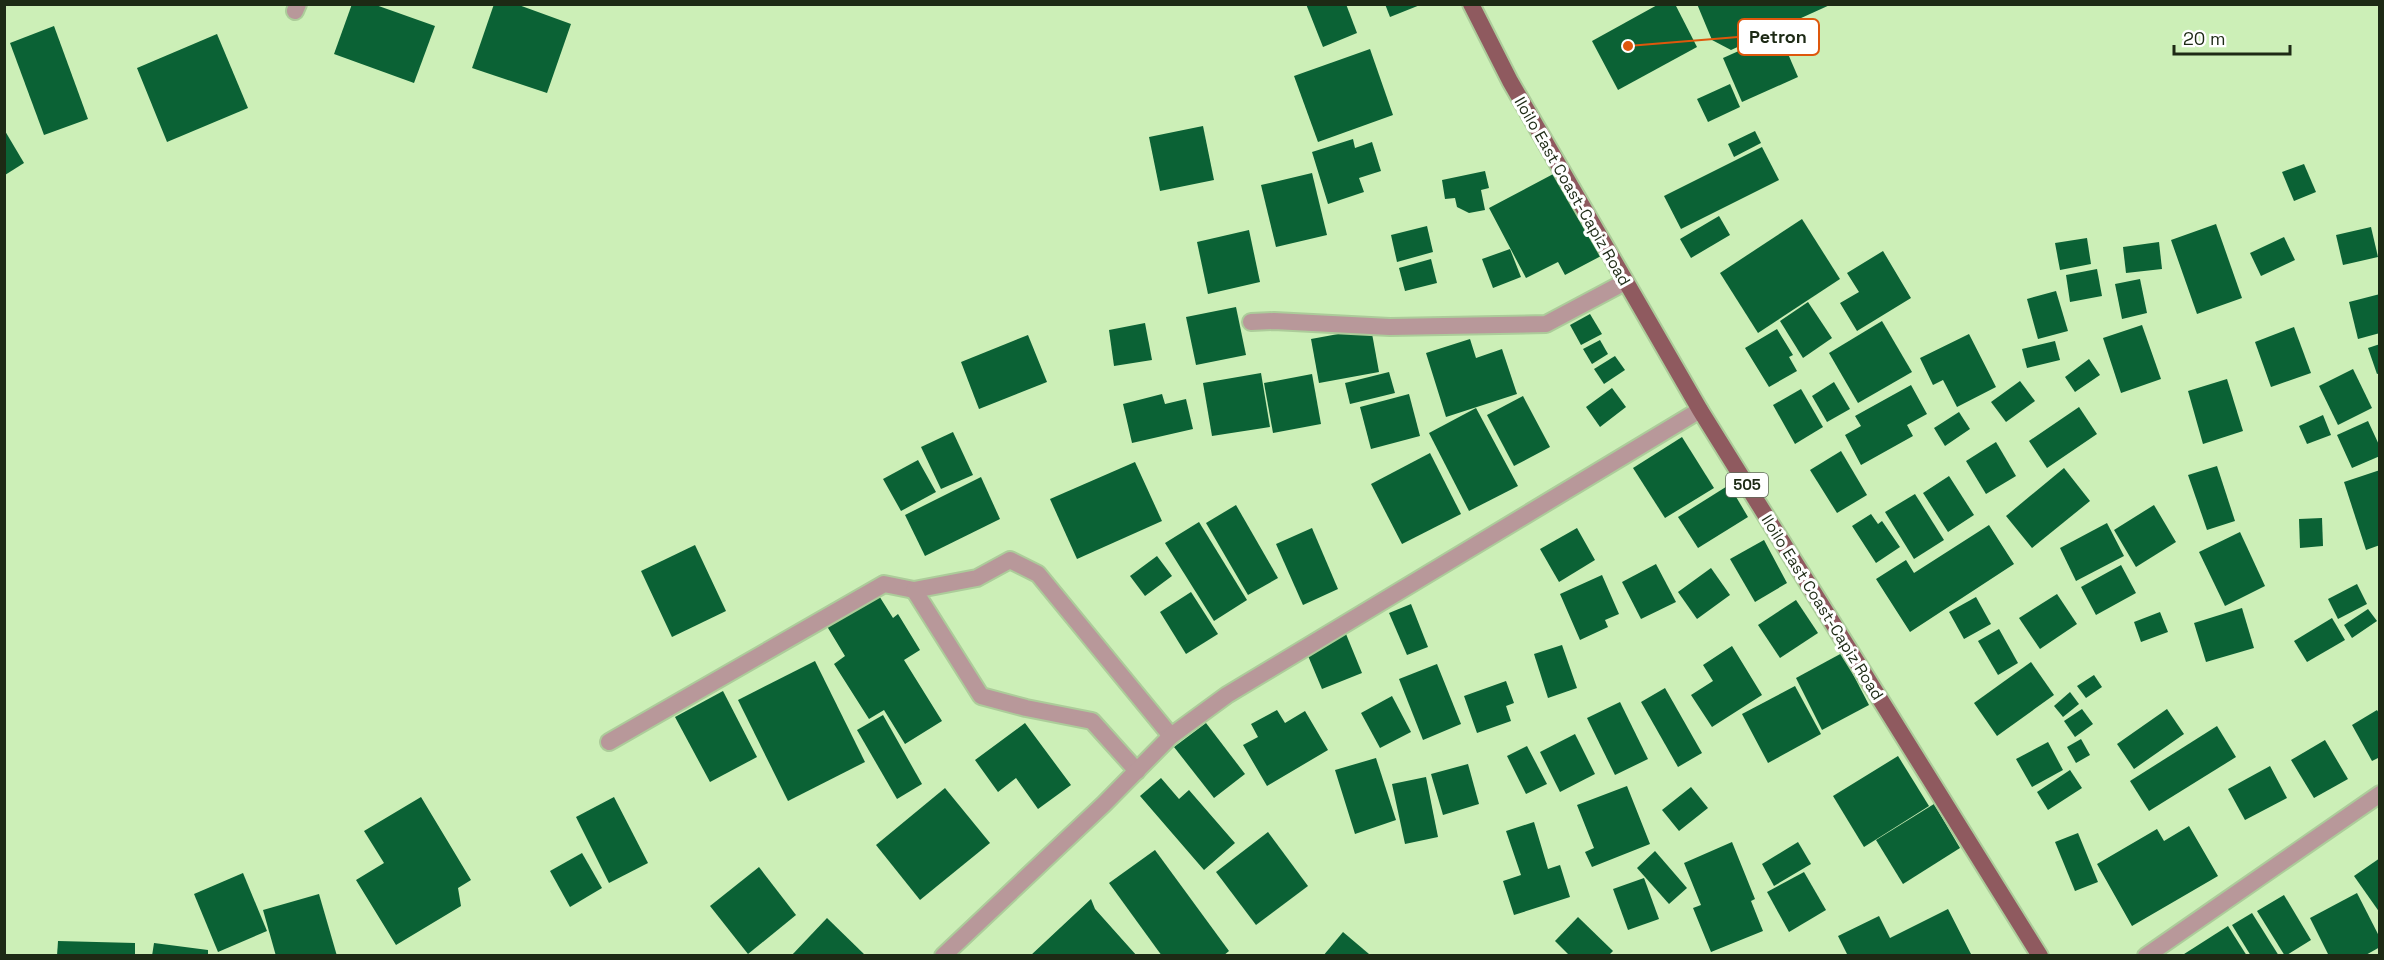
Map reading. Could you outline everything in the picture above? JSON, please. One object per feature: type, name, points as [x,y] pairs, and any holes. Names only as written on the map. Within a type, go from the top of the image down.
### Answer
[{"type":"main road","name":"Iloilo East Coast-Capiz Road","points":[[1472,4],[1510,81],[1701,410],[2040,956]]},
{"type":"street","points":[[1251,322],[1274,321],[1390,327],[1546,324],[1625,282]]},
{"type":"street","points":[[943,956],[1171,736],[1227,695],[1701,410]]},
{"type":"street","points":[[609,742],[884,584],[914,590],[976,578],[1010,560],[1038,574],[1171,736]]},
{"type":"street","points":[[914,590],[981,696],[1026,708],[1092,721],[1137,771]]},
{"type":"street","points":[[2146,956],[2379,794]]},
{"type":"building","points":[[352,4],[373,4],[435,26],[414,83],[334,54]]},
{"type":"building","points":[[494,4],[516,4],[571,24],[547,93],[472,68]]},
{"type":"building","points":[[1306,4],[1346,4],[1357,33],[1323,47]]},
{"type":"building","points":[[1385,4],[1420,4],[1420,5],[1390,17]]},
{"type":"building","points":[[1659,4],[1675,4],[1697,47],[1618,90],[1592,41]]},
{"type":"building","points":[[1697,4],[1832,4],[1731,50],[1712,40]]},
{"type":"building","points":[[54,26],[88,119],[44,135],[10,43]]},
{"type":"building","points":[[1779,33],[1798,77],[1742,102],[1723,58]]},
{"type":"building","points":[[217,34],[248,108],[167,142],[137,68]]},
{"type":"building","points":[[1370,49],[1393,115],[1318,142],[1294,76]]},
{"type":"building","points":[[1730,84],[1740,107],[1708,122],[1697,99]]},
{"type":"building","points":[[1203,126],[1214,180],[1160,191],[1149,137]]},
{"type":"building","points":[[5,131],[24,163],[5,175]]},
{"type":"building","points":[[1755,131],[1761,143],[1734,157],[1728,144]]},
{"type":"building","points":[[1353,139],[1355,148],[1372,142],[1381,171],[1359,178],[1364,192],[1328,204],[1312,152]]},
{"type":"building","points":[[1762,147],[1779,180],[1681,229],[1664,196]]},
{"type":"building","points":[[2304,164],[2316,192],[2294,201],[2282,172]]},
{"type":"building","points":[[1485,171],[1489,188],[1481,190],[1485,210],[1469,213],[1457,207],[1455,198],[1445,199],[1442,180]]},
{"type":"building","points":[[1557,172],[1601,256],[1565,275],[1558,262],[1526,278],[1489,208]]},
{"type":"building","points":[[1312,173],[1327,235],[1276,247],[1261,185]]},
{"type":"building","points":[[1719,216],[1730,235],[1691,258],[1680,239]]},
{"type":"building","points":[[1802,219],[1840,279],[1758,333],[1720,273]]},
{"type":"building","points":[[2216,224],[2242,298],[2197,314],[2171,240]]},
{"type":"building","points":[[1427,226],[1433,252],[1397,262],[1391,235]]},
{"type":"building","points":[[2371,227],[2378,257],[2343,265],[2336,235]]},
{"type":"building","points":[[1249,230],[1260,282],[1208,294],[1197,242]]},
{"type":"building","points":[[2284,237],[2295,260],[2261,276],[2250,253]]},
{"type":"building","points":[[2087,238],[2091,264],[2060,270],[2055,243]]},
{"type":"building","points":[[2159,242],[2162,269],[2126,273],[2123,247]]},
{"type":"building","points":[[1510,249],[1521,277],[1493,288],[1482,259]]},
{"type":"building","points":[[1883,251],[1911,298],[1857,331],[1840,303],[1859,292],[1847,273]]},
{"type":"building","points":[[1431,259],[1437,283],[1405,291],[1399,268]]},
{"type":"building","points":[[2097,269],[2102,296],[2070,302],[2066,275]]},
{"type":"building","points":[[2140,279],[2147,313],[2122,319],[2115,284]]},
{"type":"building","points":[[2056,291],[2068,331],[2038,339],[2027,299]]},
{"type":"building","points":[[2380,294],[2380,333],[2358,339],[2349,302]]},
{"type":"building","points":[[1808,302],[1832,338],[1803,358],[1780,321]]},
{"type":"building","points":[[1236,307],[1246,355],[1196,365],[1186,317]]},
{"type":"building","points":[[1590,314],[1602,334],[1581,345],[1570,325]]},
{"type":"building","points":[[1882,321],[1912,372],[1858,403],[1829,353]]},
{"type":"building","points":[[1145,323],[1152,360],[1114,366],[1109,330]]},
{"type":"building","points":[[2142,325],[2161,379],[2121,393],[2103,338]]},
{"type":"building","points":[[2294,327],[2311,373],[2271,387],[2255,342]]},
{"type":"building","points":[[1371,328],[1379,372],[1319,383],[1311,339]]},
{"type":"building","points":[[1777,329],[1793,355],[1789,357],[1797,371],[1769,387],[1745,348]]},
{"type":"building","points":[[1969,334],[1996,387],[1957,407],[1943,380],[1933,385],[1920,358]]},
{"type":"building","points":[[1028,335],[1047,382],[979,409],[961,362]]},
{"type":"building","points":[[1470,339],[1476,358],[1502,349],[1517,394],[1446,417],[1426,353]]},
{"type":"building","points":[[1600,340],[1608,354],[1592,364],[1583,349]]},
{"type":"building","points":[[2055,341],[2060,360],[2027,368],[2022,349]]},
{"type":"building","points":[[2380,344],[2380,373],[2377,374],[2368,348]]},
{"type":"building","points":[[1615,356],[1625,370],[1604,384],[1594,369]]},
{"type":"building","points":[[2089,359],[2100,375],[2075,392],[2065,377]]},
{"type":"building","points":[[2353,369],[2372,408],[2338,425],[2319,386]]},
{"type":"building","points":[[1389,372],[1395,393],[1350,404],[1345,383]]},
{"type":"building","points":[[1261,373],[1270,427],[1212,436],[1203,383]]},
{"type":"building","points":[[1312,374],[1321,424],[1273,433],[1264,383]]},
{"type":"building","points":[[2227,379],[2243,431],[2203,444],[2188,391]]},
{"type":"building","points":[[2020,381],[2035,401],[2006,422],[1991,402]]},
{"type":"building","points":[[1834,382],[1850,409],[1827,422],[1812,396]]},
{"type":"building","points":[[1911,385],[1927,414],[1907,425],[1913,436],[1861,465],[1845,435],[1861,426],[1855,416]]},
{"type":"building","points":[[1612,388],[1626,407],[1600,427],[1586,407]]},
{"type":"building","points":[[1801,389],[1823,427],[1795,444],[1773,405]]},
{"type":"building","points":[[1162,394],[1165,404],[1186,399],[1193,429],[1132,443],[1123,404]]},
{"type":"building","points":[[1409,394],[1420,436],[1371,449],[1360,407]]},
{"type":"building","points":[[1523,396],[1550,447],[1514,466],[1487,415]]},
{"type":"building","points":[[2079,407],[2097,434],[2047,468],[2029,441]]},
{"type":"building","points":[[1476,408],[1518,486],[1469,511],[1429,433]]},
{"type":"building","points":[[1959,412],[1970,429],[1945,446],[1934,428]]},
{"type":"building","points":[[2323,415],[2331,435],[2307,444],[2299,426]]},
{"type":"building","points":[[2368,421],[2380,447],[2380,456],[2352,468],[2337,435]]},
{"type":"building","points":[[953,432],[973,475],[941,489],[921,447]]},
{"type":"building","points":[[1682,437],[1714,488],[1665,518],[1633,468]]},
{"type":"building","points":[[1996,442],[2016,476],[1986,494],[1966,461]]},
{"type":"building","points":[[1841,451],[1867,495],[1837,513],[1810,470]]},
{"type":"building","points":[[1430,453],[1461,514],[1402,544],[1371,484]]},
{"type":"building","points":[[918,460],[936,492],[901,511],[883,479]]},
{"type":"building","points":[[1135,462],[1162,521],[1077,559],[1050,499]]},
{"type":"building","points":[[2217,466],[2235,521],[2207,530],[2188,475]]},
{"type":"building","points":[[2064,468],[2090,501],[2032,548],[2006,516]]},
{"type":"building","points":[[2380,470],[2380,545],[2366,550],[2344,482]]},
{"type":"building","points":[[1949,476],[1974,515],[1948,532],[1923,493]]},
{"type":"building","points":[[981,477],[1000,519],[925,556],[905,515]]},
{"type":"building","points":[[1729,485],[1748,517],[1698,548],[1678,517]]},
{"type":"building","points":[[1915,494],[1944,540],[1914,559],[1885,512]]},
{"type":"building","points":[[1236,505],[1278,578],[1248,595],[1206,523]]},
{"type":"building","points":[[2154,505],[2176,542],[2136,567],[2114,530]]},
{"type":"building","points":[[1871,514],[1878,524],[1882,521],[1900,547],[1876,563],[1852,526]]},
{"type":"building","points":[[2322,518],[2323,546],[2300,548],[2299,519]]},
{"type":"building","points":[[1199,522],[1247,600],[1214,621],[1165,543]]},
{"type":"building","points":[[2107,523],[2124,556],[2076,581],[2060,548]]},
{"type":"building","points":[[1989,525],[2014,564],[1910,632],[1876,579],[1906,560],[1914,573]]},
{"type":"building","points":[[1312,528],[1338,589],[1303,605],[1276,544]]},
{"type":"building","points":[[1577,528],[1595,560],[1559,582],[1540,549]]},
{"type":"building","points":[[2240,532],[2265,586],[2225,606],[2199,552]]},
{"type":"building","points":[[1764,540],[1787,583],[1755,602],[1730,559]]},
{"type":"building","points":[[695,545],[726,611],[672,637],[641,571]]},
{"type":"building","points":[[1157,556],[1172,576],[1145,596],[1130,576]]},
{"type":"building","points":[[1656,564],[1676,602],[1641,619],[1622,582]]},
{"type":"building","points":[[2121,565],[2136,593],[2096,615],[2081,587]]},
{"type":"building","points":[[1711,568],[1730,595],[1697,619],[1678,592]]},
{"type":"building","points":[[1602,575],[1619,614],[1605,620],[1608,627],[1580,640],[1560,594]]},
{"type":"building","points":[[2357,584],[2367,604],[2338,619],[2328,599]]},
{"type":"building","points":[[876,591],[893,618],[898,614],[920,650],[904,660],[942,721],[905,744],[884,710],[869,719],[834,664],[845,656],[825,623]]},
{"type":"building","points":[[1191,592],[1218,634],[1186,654],[1160,612]]},
{"type":"building","points":[[2057,594],[2077,624],[2040,649],[2019,618]]},
{"type":"building","points":[[1976,597],[1991,624],[1964,639],[1949,612]]},
{"type":"building","points":[[1796,600],[1818,633],[1780,658],[1758,625]]},
{"type":"building","points":[[1411,604],[1428,647],[1407,655],[1389,613]]},
{"type":"building","points":[[2242,608],[2254,648],[2206,662],[2194,623]]},
{"type":"building","points":[[2368,609],[2377,621],[2352,638],[2344,625]]},
{"type":"building","points":[[2160,612],[2168,632],[2141,642],[2134,622]]},
{"type":"building","points":[[2332,618],[2345,640],[2307,662],[2294,641]]},
{"type":"building","points":[[1999,629],[2018,663],[1998,675],[1978,641]]},
{"type":"building","points":[[1346,634],[1362,673],[1322,689],[1306,651]]},
{"type":"building","points":[[1562,645],[1577,688],[1548,698],[1534,654]]},
{"type":"building","points":[[1732,646],[1762,695],[1712,727],[1691,695],[1713,681],[1703,665]]},
{"type":"building","points":[[1842,653],[1869,705],[1822,730],[1796,678]]},
{"type":"building","points":[[815,661],[865,762],[788,801],[738,700]]},
{"type":"building","points":[[2031,662],[2054,695],[1997,736],[1974,703]]},
{"type":"building","points":[[1437,664],[1461,724],[1423,740],[1399,679]]},
{"type":"building","points":[[2094,675],[2102,687],[2086,698],[2077,686]]},
{"type":"building","points":[[1506,681],[1514,703],[1506,706],[1511,721],[1477,733],[1464,696]]},
{"type":"building","points":[[1795,686],[1821,734],[1768,763],[1742,714]]},
{"type":"building","points":[[1665,688],[1702,753],[1678,767],[1641,702]]},
{"type":"building","points":[[723,691],[757,757],[710,782],[675,717]]},
{"type":"building","points":[[2070,692],[2079,704],[2063,717],[2054,706]]},
{"type":"building","points":[[1392,696],[1411,732],[1380,748],[1361,713]]},
{"type":"building","points":[[1620,702],[1648,759],[1615,775],[1587,718]]},
{"type":"building","points":[[2082,709],[2093,724],[2075,737],[2064,721]]},
{"type":"building","points":[[2167,709],[2184,734],[2134,769],[2117,744]]},
{"type":"building","points":[[1277,710],[1285,723],[1305,711],[1328,750],[1267,786],[1243,745],[1258,737],[1251,724]]},
{"type":"building","points":[[2377,710],[2380,715],[2380,757],[2372,761],[2352,725]]},
{"type":"building","points":[[883,715],[922,784],[897,799],[857,730]]},
{"type":"building","points":[[1025,723],[1071,785],[1038,809],[1016,778],[998,792],[975,760]]},
{"type":"building","points":[[1206,723],[1245,774],[1214,798],[1174,747]]},
{"type":"building","points":[[2217,726],[2236,757],[2149,811],[2130,781]]},
{"type":"building","points":[[1575,734],[1595,774],[1560,792],[1540,752]]},
{"type":"building","points":[[2081,739],[2090,755],[2076,763],[2067,747]]},
{"type":"building","points":[[2325,740],[2348,779],[2314,798],[2291,760]]},
{"type":"building","points":[[2048,742],[2063,770],[2032,787],[2016,759]]},
{"type":"building","points":[[1527,746],[1547,784],[1526,794],[1507,756]]},
{"type":"building","points":[[1898,756],[1929,806],[1864,847],[1833,796]]},
{"type":"building","points":[[1376,758],[1396,820],[1355,834],[1335,770]]},
{"type":"building","points":[[1468,764],[1479,804],[1443,815],[1431,774]]},
{"type":"building","points":[[2270,766],[2287,798],[2245,820],[2228,789]]},
{"type":"building","points":[[2070,770],[2082,788],[2048,810],[2037,792]]},
{"type":"building","points":[[1426,777],[1438,837],[1405,844],[1392,784]]},
{"type":"building","points":[[1161,778],[1179,799],[1189,790],[1235,843],[1204,870],[1140,796]]},
{"type":"building","points":[[1627,786],[1650,844],[1592,867],[1585,852],[1594,848],[1577,805]]},
{"type":"building","points":[[1691,787],[1708,808],[1679,831],[1662,810]]},
{"type":"building","points":[[945,788],[990,843],[920,900],[876,845]]},
{"type":"building","points":[[421,797],[471,880],[458,888],[461,906],[396,945],[356,880],[384,863],[364,831]]},
{"type":"building","points":[[614,797],[648,863],[609,883],[576,817]]},
{"type":"building","points":[[1934,804],[1960,848],[1903,884],[1876,840]]},
{"type":"building","points":[[1534,822],[1548,869],[1560,865],[1570,897],[1514,915],[1503,881],[1521,875],[1506,831]]},
{"type":"building","points":[[2189,826],[2218,876],[2132,926],[2097,864],[2157,829],[2164,841]]},
{"type":"building","points":[[1268,832],[1308,886],[1256,925],[1216,872]]},
{"type":"building","points":[[2078,833],[2098,882],[2075,891],[2055,842]]},
{"type":"building","points":[[1732,842],[1755,899],[1751,901],[1763,931],[1711,952],[1693,908],[1701,905],[1684,863]]},
{"type":"building","points":[[1798,842],[1811,864],[1774,886],[1762,864]]},
{"type":"building","points":[[1155,850],[1229,951],[1223,956],[1162,956],[1109,883]]},
{"type":"building","points":[[1655,851],[1687,888],[1669,904],[1637,868]]},
{"type":"building","points":[[582,853],[602,888],[570,907],[550,871]]},
{"type":"building","points":[[2380,858],[2380,913],[2354,876]]},
{"type":"building","points":[[759,867],[796,915],[748,954],[710,906]]},
{"type":"building","points":[[1804,872],[1826,910],[1789,932],[1767,892]]},
{"type":"building","points":[[243,873],[267,931],[218,952],[194,894]]},
{"type":"building","points":[[1644,878],[1659,919],[1628,930],[1613,889]]},
{"type":"building","points":[[2357,893],[2380,938],[2380,947],[2364,956],[2329,956],[2310,918]]},
{"type":"building","points":[[319,894],[337,956],[276,956],[263,910]]},
{"type":"building","points":[[2284,895],[2311,940],[2285,956],[2257,911]]},
{"type":"building","points":[[1091,899],[1095,909],[1137,956],[1030,956]]},
{"type":"building","points":[[1948,909],[1972,956],[1848,956],[1838,936],[1879,916],[1890,938]]},
{"type":"building","points":[[2252,913],[2279,956],[2251,956],[2232,925]]},
{"type":"building","points":[[1578,917],[1613,951],[1608,956],[1570,956],[1555,941]]},
{"type":"building","points":[[827,918],[866,956],[791,956]]},
{"type":"building","points":[[2228,926],[2247,956],[2181,956]]},
{"type":"building","points":[[1343,932],[1369,954],[1367,956],[1323,956]]},
{"type":"building","points":[[58,941],[135,943],[135,956],[57,956]]},
{"type":"building","points":[[154,943],[208,950],[208,956],[152,956]]},
{"type":"place","name":"Petron","points":[[1628,46]]}]
